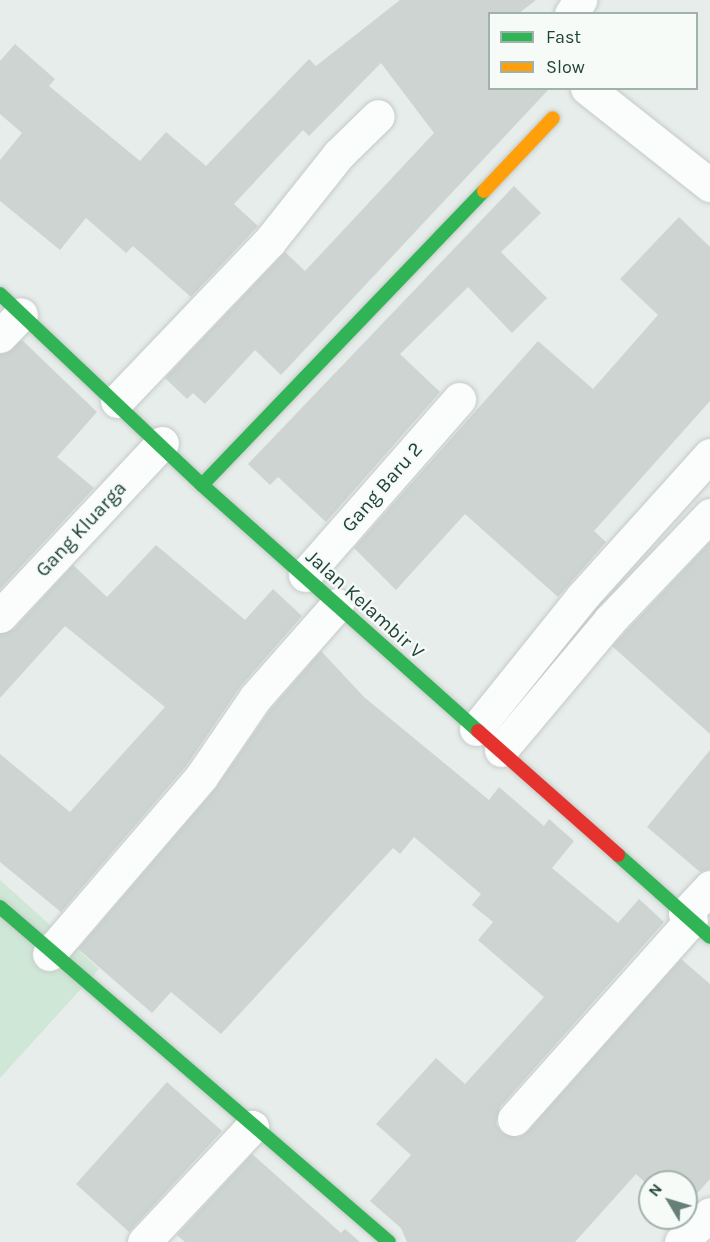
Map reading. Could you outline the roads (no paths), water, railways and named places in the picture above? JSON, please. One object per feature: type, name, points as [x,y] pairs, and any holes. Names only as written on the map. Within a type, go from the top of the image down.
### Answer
[{"type":"street","points":[[590,90],[710,185]]},
{"type":"street","points":[[117,401],[261,250],[339,154],[378,116]]},
{"type":"street","points":[[202,485],[553,118]]},
{"type":"street","name":"Jalan Kelambir V","points":[[7,314],[117,401],[202,485],[695,924]]},
{"type":"street","name":"Gang Baru 2","points":[[305,575],[459,399]]},
{"type":"street","name":"Gang Kluarga","points":[[0,616],[162,443]]},
{"type":"street","points":[[476,729],[582,597],[710,455]]},
{"type":"street","points":[[501,750],[610,620],[710,515]]},
{"type":"street","points":[[49,954],[201,777],[255,699],[337,605]]},
{"type":"street","points":[[514,1119],[695,924],[710,887]]},
{"type":"street","points":[[0,906],[49,954],[388,1242]]},
{"type":"street","points":[[144,1242],[252,1127]]},
{"type":"street","points":[[681,1242],[710,1214]]}]
